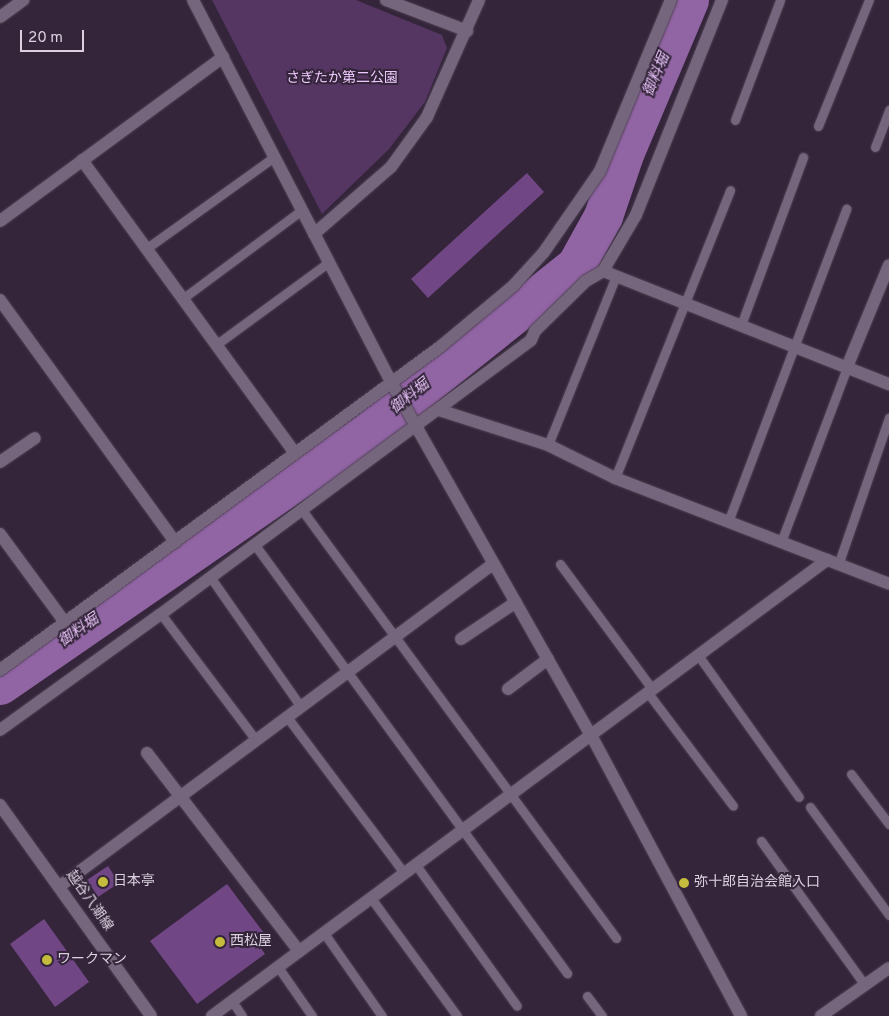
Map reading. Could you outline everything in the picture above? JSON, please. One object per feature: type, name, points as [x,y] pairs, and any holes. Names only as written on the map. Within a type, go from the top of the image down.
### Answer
[{"type":"street","points":[[0,17],[23,0]]},
{"type":"street","points":[[193,0],[394,387],[591,735],[741,1016]]},
{"type":"street","points":[[386,0],[467,31]]},
{"type":"street","points":[[314,234],[391,167],[427,117],[480,0]]},
{"type":"street","points":[[0,670],[66,624],[295,453],[394,387],[513,286],[554,239],[600,171],[671,0]]},
{"type":"street","points":[[0,730],[162,614],[302,510],[413,421],[439,410],[531,340],[535,331],[586,281],[603,270],[636,215],[722,0]]},
{"type":"street","points":[[0,221],[223,57]]},
{"type":"street","points":[[82,160],[295,453]]},
{"type":"street","points":[[847,367],[889,265]]},
{"type":"street","points":[[603,270],[889,384]]},
{"type":"street","points":[[0,300],[175,542]]},
{"type":"street","points":[[439,410],[548,445],[615,478],[889,584]]},
{"type":"street","points":[[0,462],[35,438]]},
{"type":"street","points":[[0,534],[66,624]]},
{"type":"street","points":[[212,1016],[698,655],[833,562]]},
{"type":"street","points":[[60,886],[493,564]]},
{"type":"street","points":[[461,639],[516,602]]},
{"type":"street","points":[[508,689],[548,659]]},
{"type":"street","points":[[147,753],[299,951]]},
{"type":"street","name":"越谷八潮線","points":[[0,805],[60,886],[151,1016]]},
{"type":"street","points":[[822,1016],[889,968]]},
{"type":"lane","points":[[735,120],[780,0]]},
{"type":"lane","points":[[818,126],[869,0]]},
{"type":"lane","points":[[875,147],[889,110]]},
{"type":"lane","points":[[147,248],[274,157]]},
{"type":"lane","points":[[741,325],[803,158]]},
{"type":"lane","points":[[615,478],[687,304],[730,190]]},
{"type":"lane","points":[[728,522],[846,209]]},
{"type":"lane","points":[[182,299],[302,210]]},
{"type":"lane","points":[[217,344],[329,262]]},
{"type":"lane","points":[[548,445],[616,276]]},
{"type":"lane","points":[[781,542],[847,367]]},
{"type":"lane","points":[[833,562],[889,418]]},
{"type":"lane","points":[[302,510],[616,938]]},
{"type":"lane","points":[[255,545],[567,973]]},
{"type":"lane","points":[[560,564],[733,806]]},
{"type":"lane","points":[[211,578],[301,707]]},
{"type":"lane","points":[[162,614],[256,740]]},
{"type":"lane","points":[[698,655],[799,797]]},
{"type":"lane","points":[[287,717],[404,873]]},
{"type":"lane","points":[[852,774],[889,824]]},
{"type":"lane","points":[[810,807],[889,915]]},
{"type":"lane","points":[[761,841],[865,985]]},
{"type":"lane","points":[[416,865],[517,1006]]},
{"type":"lane","points":[[371,898],[457,1016]]},
{"type":"lane","points":[[324,932],[382,1016]]},
{"type":"lane","points":[[278,967],[312,1016]]},
{"type":"lane","points":[[587,996],[602,1016]]},
{"type":"lane","points":[[232,1001],[242,1016]]},
{"type":"green space","name":"さぎたか第二公園","points":[[212,0],[356,0],[442,35],[447,48],[425,102],[389,149],[322,214]]},
{"type":"building","points":[[527,173],[544,192],[428,298],[411,279]]},
{"type":"building","points":[[108,866],[119,883],[98,897],[87,880]]},
{"type":"building","points":[[227,884],[267,937],[258,944],[265,954],[197,1004],[150,941]]},
{"type":"building","points":[[44,919],[89,982],[55,1007],[10,944]]},
{"type":"waterway","name":"御料堀","points":[[0,685],[368,431],[576,265],[603,216],[624,154],[689,0]]},
{"type":"place","name":"日本亭","points":[[103,882]]},
{"type":"place","name":"弥十郎自治会館入口","points":[[684,883]]},
{"type":"place","name":"西松屋","points":[[220,942]]},
{"type":"place","name":"ワークマン","points":[[47,960]]}]
